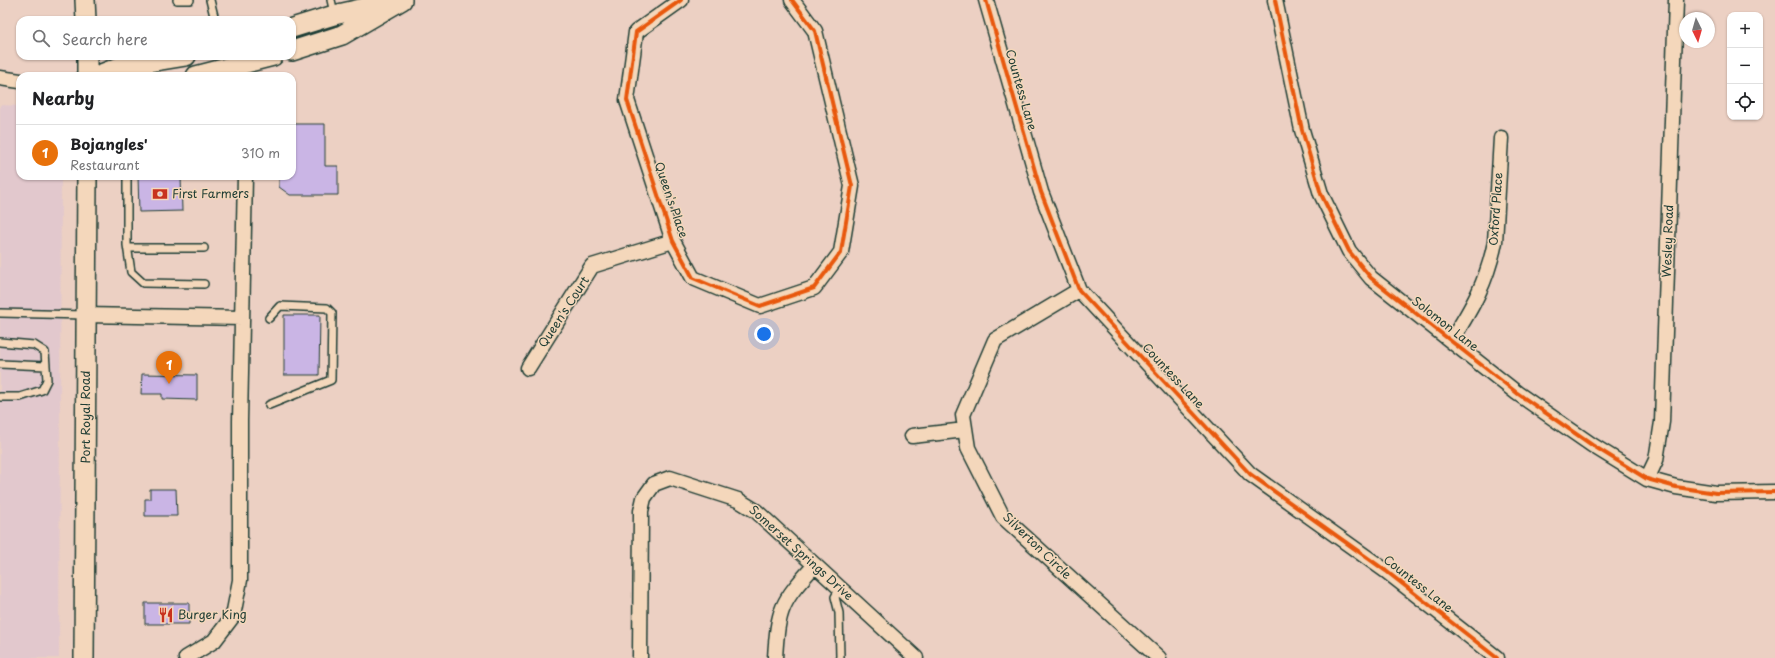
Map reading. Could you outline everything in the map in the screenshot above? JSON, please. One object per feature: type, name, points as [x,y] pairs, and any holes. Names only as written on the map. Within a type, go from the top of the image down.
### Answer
[{"type":"main road","points":[[85,0],[86,16]]},
{"type":"main road","points":[[296,26],[333,7],[398,0]]},
{"type":"main road","points":[[296,50],[342,36],[402,0]]},
{"type":"main road","points":[[87,60],[87,72]]},
{"type":"main road","points":[[106,72],[119,67],[162,60]]},
{"type":"main road","points":[[211,72],[257,60]]},
{"type":"main road","name":"Port Royal Road","points":[[84,658],[87,180]]},
{"type":"street","name":"Queen's Place","points":[[681,0],[636,32],[627,100],[673,241],[693,278],[760,306],[814,288],[842,252],[852,186],[815,31],[792,0]]},
{"type":"street","name":"Countess Lane","points":[[986,0],[1041,192],[1079,290],[1250,474],[1386,571],[1497,658]]},
{"type":"street","name":"Solomon Lane","points":[[1275,0],[1302,130],[1321,194],[1349,251],[1371,278],[1517,393],[1592,445],[1647,479],[1676,487],[1716,493],[1775,492]]},
{"type":"street","name":"Wesley Road","points":[[1647,479],[1656,460],[1662,422],[1676,0]]},
{"type":"street","points":[[0,78],[16,80]]},
{"type":"street","name":"Oxford Place","points":[[1451,342],[1472,308],[1483,286],[1492,258],[1495,242],[1501,138]]},
{"type":"street","points":[[186,658],[214,641],[233,616],[240,580],[242,318],[245,180]]},
{"type":"street","name":"Queen's Court","points":[[528,368],[592,266],[673,241]]},
{"type":"street","name":"Silverton Circle","points":[[1079,290],[995,340],[963,415],[968,448],[1003,517],[1160,658]]},
{"type":"street","points":[[85,315],[242,318]]},
{"type":"street","points":[[912,436],[965,430]]},
{"type":"street","name":"Somerset Springs Drive","points":[[640,658],[641,511],[644,498],[654,484],[670,478],[738,500],[756,511],[916,658]]},
{"type":"street","points":[[775,658],[777,624],[781,608],[790,592],[815,565]]},
{"type":"lane","points":[[177,0],[190,0]]},
{"type":"lane","points":[[210,0],[214,16]]},
{"type":"lane","points":[[127,180],[127,247],[131,272],[143,283],[204,284]]},
{"type":"lane","points":[[127,247],[204,248]]},
{"type":"lane","points":[[269,318],[280,306],[327,308],[332,314],[331,380],[269,406]]},
{"type":"lane","points":[[0,313],[85,315]]},
{"type":"lane","points":[[0,342],[34,345],[45,352],[46,366],[46,380],[42,390],[20,397],[0,397]]},
{"type":"lane","points":[[0,364],[46,366]]},
{"type":"lane","points":[[840,588],[835,597],[839,613],[840,658]]},
{"type":"shaded area","points":[[0,105],[16,106],[16,180],[61,180],[59,658],[0,658]]},
{"type":"building","points":[[296,124],[325,124],[325,166],[338,166],[338,195],[290,195],[279,187],[279,180],[296,180]]},
{"type":"building","name":"First Farmers","points":[[138,180],[181,180],[182,211],[139,212]]},
{"type":"building","points":[[284,315],[320,315],[319,375],[284,375]]},
{"type":"building","points":[[142,374],[197,375],[197,400],[162,399],[162,394],[141,394]]},
{"type":"building","points":[[150,489],[176,489],[177,516],[145,516],[145,499],[150,499]]},
{"type":"building","points":[[145,603],[189,603],[189,624],[145,624]]},
{"type":"cycle path","points":[[681,0],[636,32],[627,100],[673,241],[693,278],[760,306],[814,288],[841,252],[852,186],[815,31],[792,0]]},
{"type":"cycle path","points":[[986,0],[1041,192],[1079,290],[1250,474],[1386,571],[1497,658]]},
{"type":"cycle path","points":[[1275,0],[1302,130],[1321,194],[1349,251],[1371,278],[1517,393],[1592,445],[1647,479],[1676,487],[1716,493],[1775,492]]},
{"type":"place","name":"First Farmers","points":[[160,194]]},
{"type":"place","name":"Bojangles'","points":[[169,384]]},
{"type":"place","name":"Burger King","points":[[166,615]]}]
